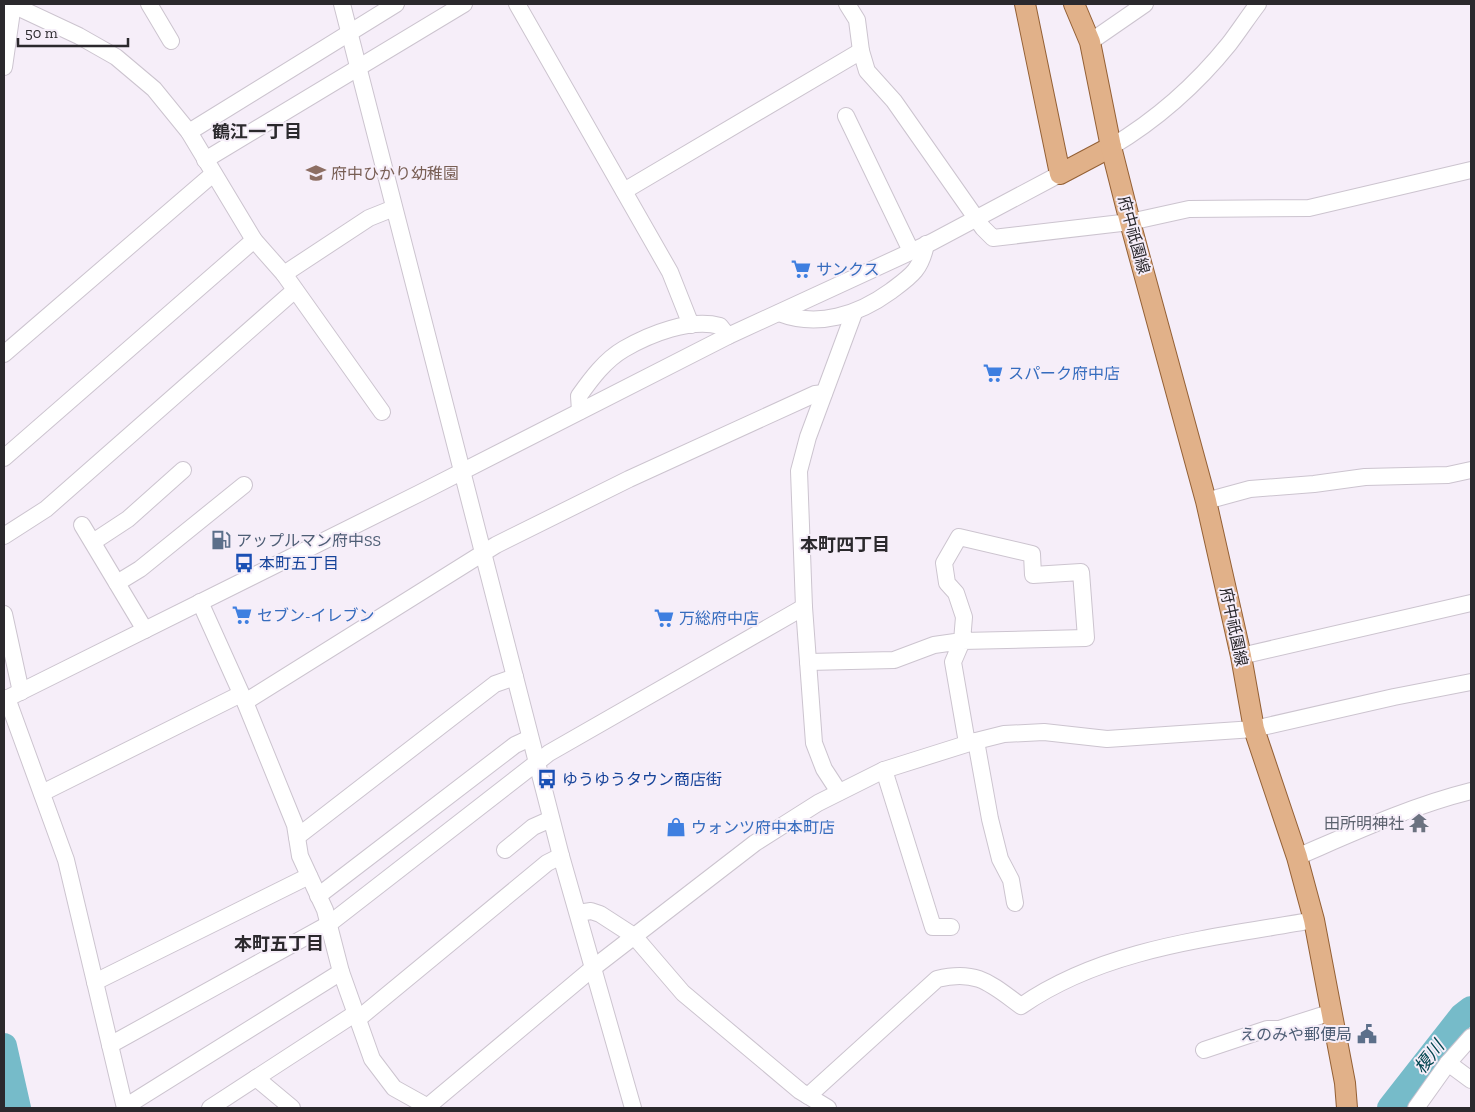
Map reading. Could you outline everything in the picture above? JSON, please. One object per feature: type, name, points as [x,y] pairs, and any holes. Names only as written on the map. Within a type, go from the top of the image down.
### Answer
[{"type":"main road","points":[[1025,4],[1060,174],[1111,147]]},
{"type":"main road","name":"府中祇園線","points":[[1074,4],[1090,42],[1111,147],[1206,501],[1241,656],[1254,730],[1298,857],[1314,920],[1345,1083],[1347,1108]]},
{"type":"street","points":[[4,67],[13,4],[79,36],[116,57],[154,89],[189,132],[254,240],[284,274],[382,412]]},
{"type":"street","points":[[148,4],[171,41]]},
{"type":"street","points":[[342,4],[536,763],[633,1108]]},
{"type":"street","points":[[189,132],[396,4]]},
{"type":"street","points":[[4,354],[209,167],[358,67],[464,4]]},
{"type":"street","points":[[517,4],[670,272],[691,325]]},
{"type":"street","points":[[847,4],[857,20],[861,51],[867,71],[894,101],[976,218],[993,238],[1130,222],[1189,209],[1309,208],[1471,170]]},
{"type":"street","points":[[1090,42],[1145,4]]},
{"type":"street","points":[[1111,147],[1163,111],[1198,78],[1230,43],[1258,4]]},
{"type":"street","points":[[624,191],[861,51]]},
{"type":"street","points":[[846,116],[910,252]]},
{"type":"street","points":[[10,697],[728,336],[910,252],[1060,174]]},
{"type":"street","points":[[284,274],[369,218],[394,208]]},
{"type":"street","points":[[4,458],[254,240]]},
{"type":"street","points":[[779,312],[794,319],[828,318],[854,313],[871,306],[915,273],[924,259],[926,244]]},
{"type":"street","points":[[4,536],[46,509],[295,290]]},
{"type":"street","points":[[839,792],[824,769],[814,743],[804,607],[799,470],[824,393],[854,313]]},
{"type":"street","points":[[580,411],[579,396],[596,373],[623,349],[665,331],[691,325],[720,326],[728,336]]},
{"type":"street","points":[[42,793],[243,698],[496,545],[628,479],[815,394],[824,393]]},
{"type":"street","points":[[93,542],[128,519],[183,470]]},
{"type":"street","points":[[1206,501],[1250,489],[1314,484],[1365,477],[1448,475],[1471,470]]},
{"type":"street","points":[[118,583],[140,569],[244,485]]},
{"type":"street","points":[[82,524],[145,630]]},
{"type":"street","points":[[808,662],[894,660],[934,645],[962,641],[1086,638],[1081,572],[1033,575],[1032,554],[959,538],[944,563],[947,583],[956,593],[964,617],[962,641],[954,662],[971,742],[1000,859],[1011,880],[1015,903]]},
{"type":"street","points":[[200,602],[243,698],[296,825],[300,856],[329,924],[341,972],[372,1059],[394,1088],[428,1108],[593,968],[756,843],[818,803],[884,770],[971,742],[1004,734],[1044,732],[1107,740],[1254,730],[1394,697],[1471,682]]},
{"type":"street","points":[[1241,656],[1471,603]]},
{"type":"street","points":[[110,1044],[329,924],[549,753],[804,607]]},
{"type":"street","points":[[4,614],[10,697],[66,860],[125,1107],[341,972]]},
{"type":"street","points":[[297,837],[495,684],[515,677]]},
{"type":"street","points":[[318,896],[515,745],[530,738]]},
{"type":"street","points":[[884,770],[933,927],[951,927]]},
{"type":"street","points":[[1298,857],[1402,812],[1435,800],[1471,791]]},
{"type":"street","points":[[505,850],[533,827],[551,819]]},
{"type":"street","points":[[210,1108],[357,1016],[546,862],[561,856]]},
{"type":"street","points":[[95,982],[309,876]]},
{"type":"street","points":[[578,913],[591,911],[600,914],[634,936],[683,993],[808,1096],[828,1108]]},
{"type":"street","points":[[808,1096],[937,979],[951,975],[982,978],[1021,1006],[1039,994],[1082,973],[1153,949],[1314,920]]},
{"type":"street","points":[[1204,1050],[1267,1029],[1279,1029],[1332,1012]]},
{"type":"street","points":[[1416,1108],[1448,1063],[1471,1036]]},
{"type":"street","points":[[1448,1063],[1471,1080]]},
{"type":"street","points":[[256,1078],[292,1108]]},
{"type":"waterway","name":"榎川","points":[[1390,1108],[1462,1016],[1471,1009]]},
{"type":"waterway","points":[[4,1046],[18,1108]]},
{"type":"place","name":"府中ひかり幼稚園","points":[[316,173]]},
{"type":"place","name":"サンクス","points":[[801,269]]},
{"type":"place","name":"スパーク府中店","points":[[993,373]]},
{"type":"place","name":"アップルマン府中SS","points":[[221,540]]},
{"type":"place","name":"本町五丁目","points":[[244,563]]},
{"type":"place","name":"セブン-イレブン","points":[[242,615]]},
{"type":"place","name":"万総府中店","points":[[664,618]]},
{"type":"place","name":"ゆうゆうタウン商店街","points":[[547,779]]},
{"type":"place","name":"田所明神社","points":[[1419,823]]},
{"type":"place","name":"ウォンツ府中本町店","points":[[676,827]]},
{"type":"place","name":"えのみや郵便局","points":[[1367,1034]]},
{"type":"district","name":"鶴江一丁目","points":[[257,132]]},
{"type":"district","name":"本町四丁目","points":[[845,545]]},
{"type":"district","name":"本町五丁目","points":[[279,944]]}]
